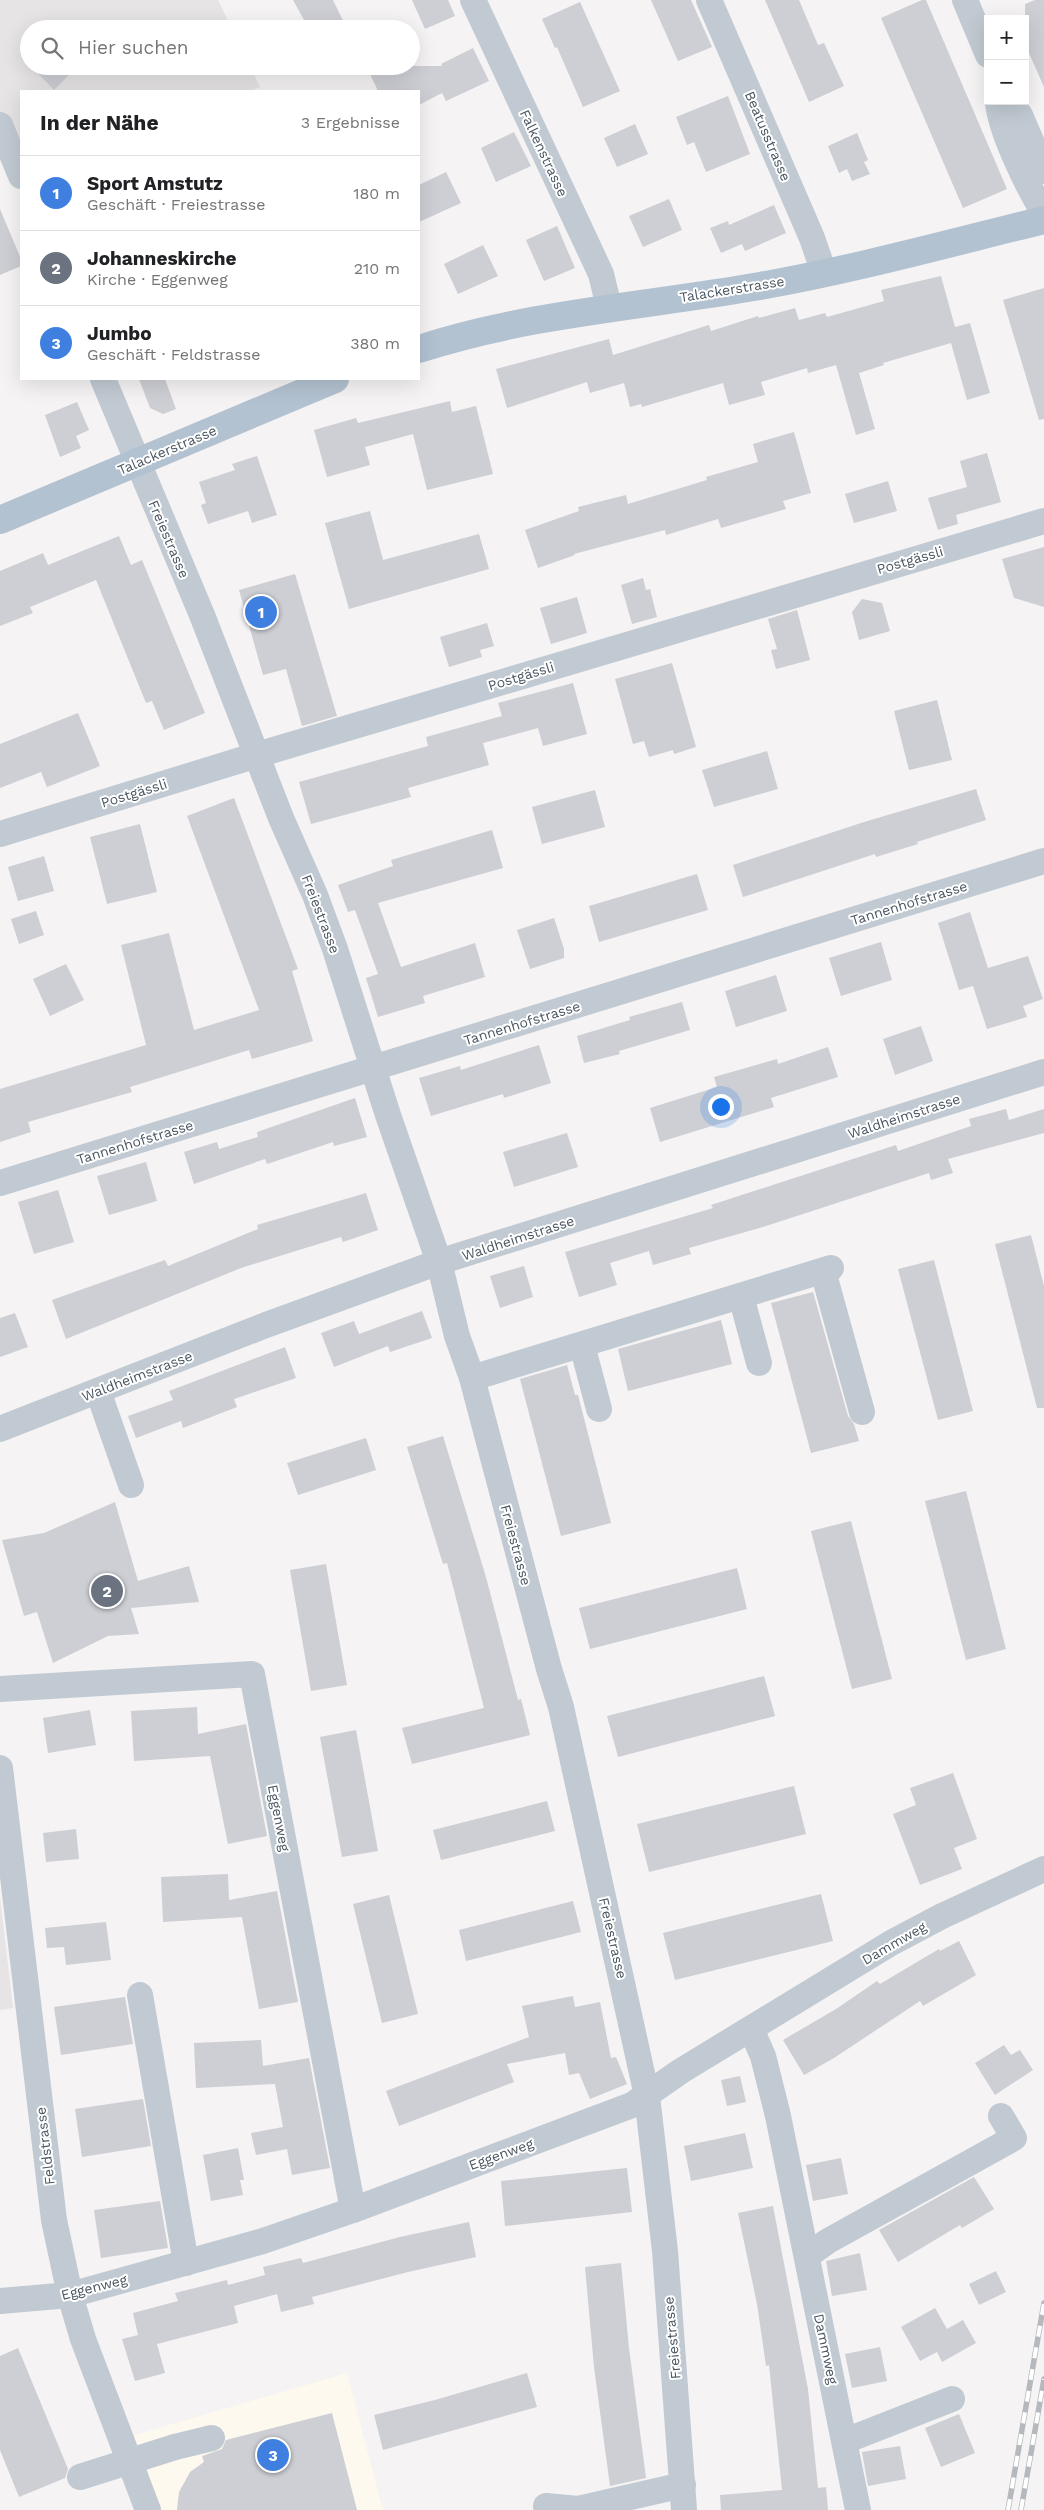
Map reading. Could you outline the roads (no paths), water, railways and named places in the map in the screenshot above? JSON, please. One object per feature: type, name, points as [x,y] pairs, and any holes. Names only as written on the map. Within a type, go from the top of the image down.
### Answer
[{"type":"main road","name":"Talackerstrasse","points":[[420,349],[518,322],[609,307],[702,295],[824,273],[1044,220]]},
{"type":"main road","name":"Talackerstrasse","points":[[0,520],[333,380]]},
{"type":"street","name":"Falkenstrasse","points":[[473,0],[601,274],[609,307]]},
{"type":"street","name":"Beatusstrasse","points":[[709,0],[812,238],[824,273]]},
{"type":"street","points":[[965,0],[984,45]]},
{"type":"street","points":[[999,105],[1002,121],[1034,196],[1044,213]]},
{"type":"street","points":[[1020,115],[1044,171]]},
{"type":"street","points":[[0,125],[20,174]]},
{"type":"street","name":"Freiestrasse","points":[[103,380],[281,818],[315,895],[439,1262],[455,1328],[472,1378],[544,1651],[561,1707],[638,2047],[647,2096],[664,2251],[684,2497]]},
{"type":"street","name":"Postgässli","points":[[0,834],[257,755],[1044,521]]},
{"type":"street","name":"Tannenhofstrasse","points":[[0,1183],[375,1069],[1044,861]]},
{"type":"street","name":"Waldheimstrasse","points":[[0,1429],[266,1325],[439,1262],[1044,1072]]},
{"type":"street","points":[[472,1378],[827,1270],[862,1412]]},
{"type":"street","points":[[741,1296],[759,1363]]},
{"type":"street","points":[[582,1345],[599,1409]]},
{"type":"street","points":[[98,1391],[131,1485]]},
{"type":"street","name":"Eggenweg","points":[[0,1689],[252,1674],[353,2210]]},
{"type":"street","name":"Feldstrasse","points":[[0,1768],[54,2220],[70,2295],[84,2339],[130,2461],[140,2508]]},
{"type":"street","name":"Dammweg","points":[[647,2096],[681,2071],[891,1943],[942,1916],[1044,1869]]},
{"type":"street","points":[[140,1995],[186,2263]]},
{"type":"street","name":"Dammweg","points":[[750,2029],[763,2056],[778,2116],[858,2510]]},
{"type":"street","name":"Eggenweg","points":[[0,2302],[70,2295],[263,2241],[353,2210],[607,2115],[632,2105],[647,2096]]},
{"type":"street","points":[[807,2256],[828,2241],[1014,2138],[1001,2116]]},
{"type":"street","points":[[845,2441],[952,2399]]},
{"type":"street","points":[[80,2477],[212,2438]]},
{"type":"street","points":[[546,2506],[578,2509],[684,2497]]},
{"type":"railway","points":[[1008,2510],[1044,2303]]},
{"type":"railway","points":[[1021,2510],[1044,2379]]},
{"type":"place","name":"Sport Amstutz","points":[[261,612]]},
{"type":"place","name":"Johanneskirche","points":[[107,1591]]},
{"type":"place","name":"Jumbo","points":[[273,2455]]}]
